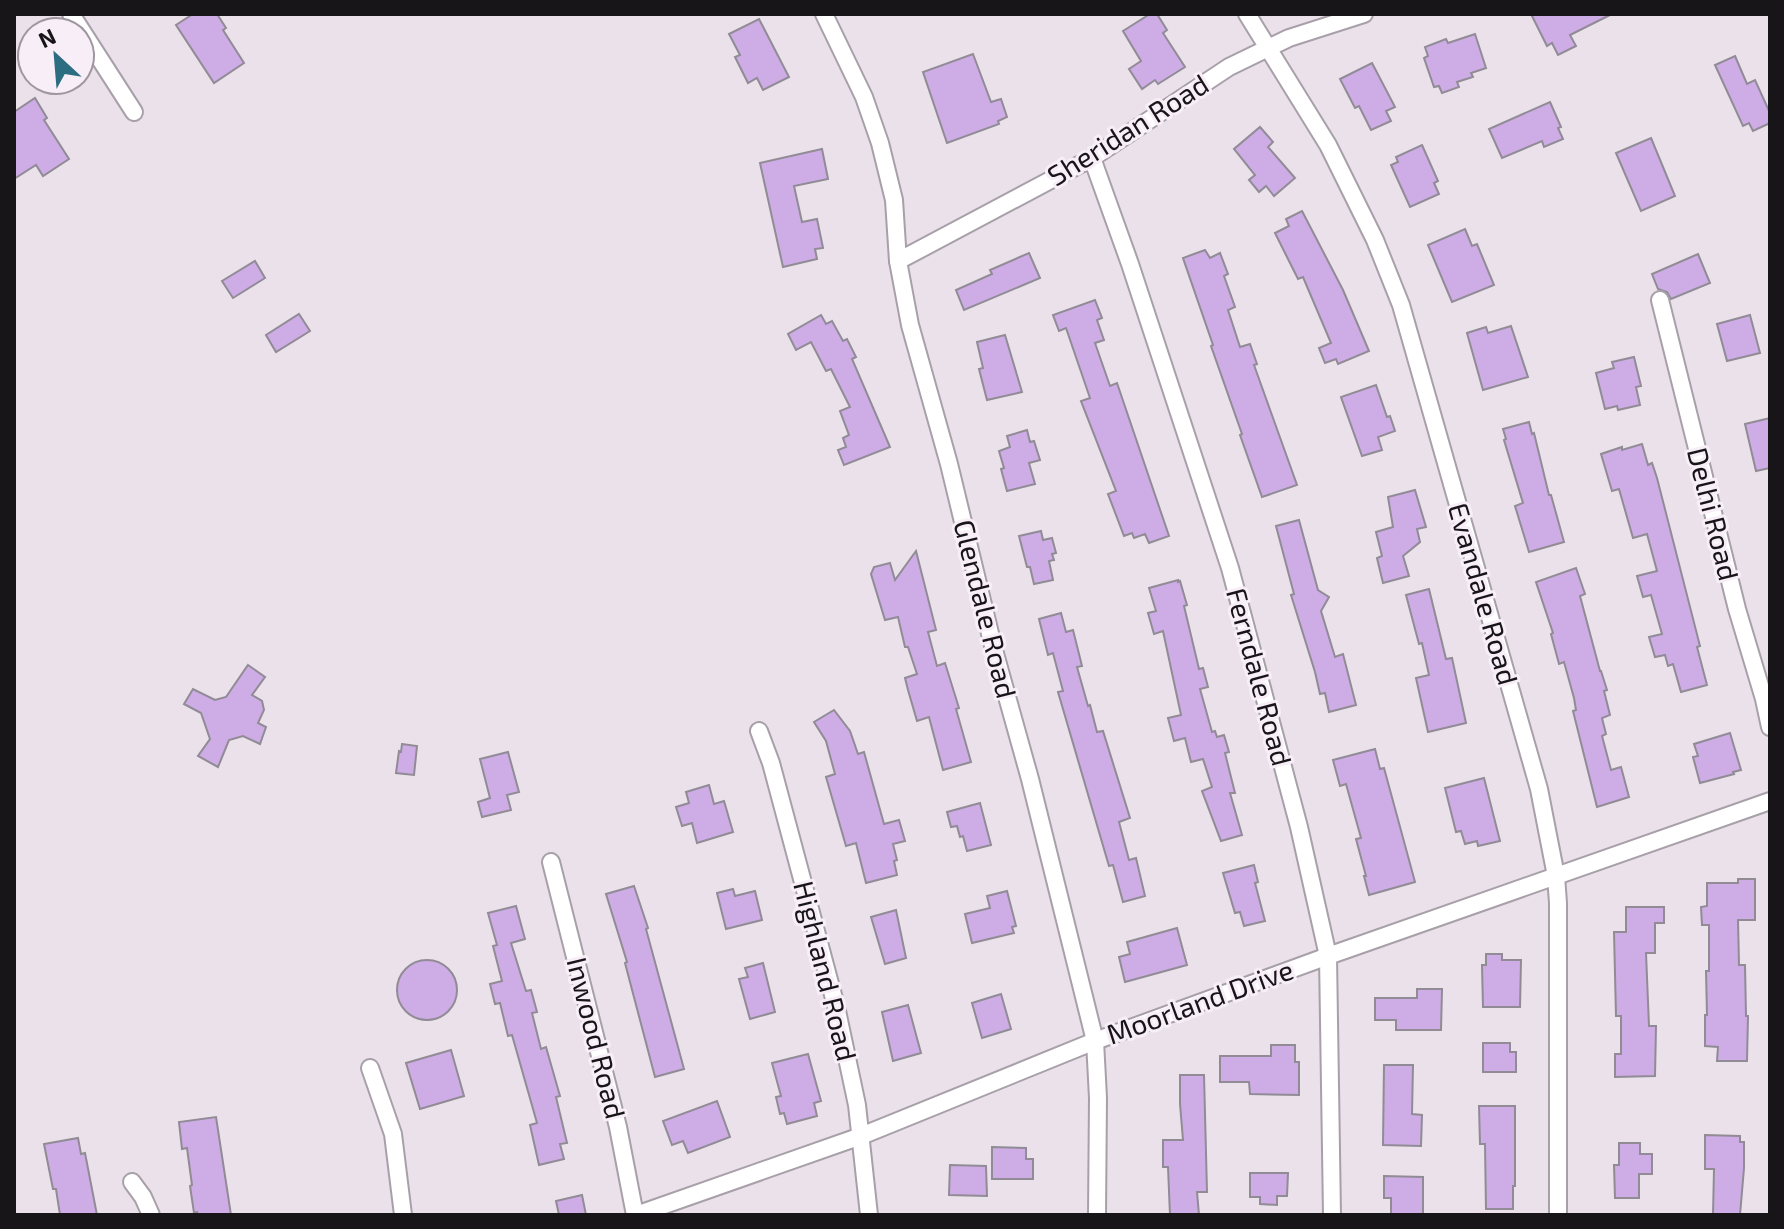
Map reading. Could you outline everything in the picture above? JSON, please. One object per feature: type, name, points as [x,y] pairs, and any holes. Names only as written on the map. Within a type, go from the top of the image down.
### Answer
[{"type":"street","points":[[71,14],[134,112]]},
{"type":"street","name":"Glendale Road","points":[[824,14],[864,97],[880,143],[894,200],[898,261],[910,325],[949,464],[1095,1041],[1097,1215]]},
{"type":"street","name":"Evandale Road","points":[[1247,14],[1328,145],[1375,240],[1401,305],[1539,789],[1556,876],[1558,903],[1558,1215]]},
{"type":"street","name":"Sheridan Road","points":[[898,261],[1092,158],[1229,67],[1289,38],[1364,14]]},
{"type":"street","name":"Ferndale Road","points":[[1092,158],[1230,568],[1299,827],[1328,956],[1332,1215]]},
{"type":"street","name":"Delhi Road","points":[[1660,300],[1737,609],[1770,727]]},
{"type":"street","name":"Highland Road","points":[[759,731],[771,763],[836,1006],[857,1105],[869,1215]]},
{"type":"street","name":"Moorland Drive","points":[[636,1215],[861,1136],[1095,1041],[1770,801]]},
{"type":"street","name":"Inwood Road","points":[[551,862],[618,1127],[636,1215]]},
{"type":"street","points":[[370,1068],[393,1134],[403,1215]]},
{"type":"street","points":[[132,1182],[151,1215]]},
{"type":"building","points":[[193,14],[217,14],[226,28],[223,30],[244,63],[214,83],[176,25]]},
{"type":"building","points":[[1150,14],[1157,14],[1167,30],[1163,33],[1185,67],[1158,84],[1155,80],[1142,89],[1129,69],[1141,61],[1123,31]]},
{"type":"building","points":[[1531,14],[1612,14],[1570,35],[1576,46],[1558,55],[1552,43],[1547,46]]},
{"type":"building","points":[[759,19],[789,77],[763,90],[757,78],[748,83],[735,57],[740,55],[729,34]]},
{"type":"building","points":[[1475,34],[1486,68],[1471,73],[1473,77],[1457,82],[1459,87],[1442,93],[1439,86],[1434,87],[1424,58],[1428,56],[1425,47],[1446,39],[1448,43]]},
{"type":"building","points":[[973,54],[991,102],[1001,99],[1007,117],[998,121],[999,124],[947,143],[923,72]]},
{"type":"building","points":[[1735,56],[1747,84],[1755,80],[1770,113],[1770,123],[1753,131],[1749,123],[1743,126],[1715,65]]},
{"type":"building","points":[[1372,63],[1395,107],[1386,111],[1391,121],[1371,130],[1340,79]]},
{"type":"building","points":[[35,98],[47,118],[44,120],[69,159],[43,176],[36,165],[14,179],[14,112]]},
{"type":"building","points":[[1550,102],[1563,139],[1544,147],[1542,141],[1502,158],[1489,129]]},
{"type":"building","points":[[1260,127],[1273,142],[1268,147],[1295,178],[1274,196],[1266,186],[1259,192],[1249,180],[1255,175],[1234,149]]},
{"type":"building","points":[[1651,138],[1675,196],[1641,211],[1616,153]]},
{"type":"building","points":[[1422,145],[1438,181],[1434,183],[1439,194],[1410,207],[1391,165],[1398,162],[1396,157]]},
{"type":"building","points":[[822,149],[828,179],[794,186],[802,222],[817,219],[823,248],[815,249],[817,259],[783,267],[760,163]]},
{"type":"building","points":[[1302,211],[1343,290],[1369,351],[1338,364],[1336,359],[1325,363],[1319,348],[1331,343],[1303,277],[1298,279],[1275,233],[1289,226],[1286,219]]},
{"type":"building","points":[[1465,229],[1472,246],[1477,244],[1494,285],[1452,302],[1428,245]]},
{"type":"building","points":[[1205,250],[1210,258],[1220,253],[1235,307],[1228,310],[1240,347],[1250,344],[1257,364],[1254,365],[1297,485],[1262,497],[1183,258]]},
{"type":"building","points":[[1029,253],[1040,278],[964,310],[956,290],[992,274],[990,270]]},
{"type":"building","points":[[1698,254],[1710,283],[1671,299],[1667,292],[1658,289],[1652,274]]},
{"type":"building","points":[[255,261],[265,278],[233,298],[222,281]]},
{"type":"building","points":[[1095,300],[1102,318],[1097,320],[1104,340],[1095,343],[1110,386],[1117,383],[1169,536],[1149,543],[1145,534],[1134,538],[1132,533],[1124,536],[1108,494],[1116,491],[1081,401],[1090,398],[1066,328],[1059,331],[1053,315]]},
{"type":"building","points":[[299,314],[310,331],[276,352],[266,335]]},
{"type":"building","points":[[821,315],[826,324],[832,321],[843,341],[847,339],[856,357],[852,359],[890,447],[844,465],[838,450],[846,447],[843,438],[849,435],[840,411],[850,407],[831,369],[826,371],[811,342],[796,350],[788,334]]},
{"type":"building","points":[[1750,315],[1760,353],[1727,361],[1717,324]]},
{"type":"building","points":[[1511,326],[1528,377],[1483,390],[1467,333],[1486,327],[1488,333]]},
{"type":"building","points":[[1005,335],[1022,392],[987,400],[979,369],[983,368],[977,342]]},
{"type":"building","points":[[1634,357],[1641,386],[1636,387],[1640,405],[1618,410],[1617,406],[1605,409],[1596,373],[1614,368],[1612,362]]},
{"type":"building","points":[[1376,385],[1395,431],[1378,437],[1382,450],[1362,456],[1341,397]]},
{"type":"building","points":[[1770,418],[1770,468],[1756,471],[1745,424]]},
{"type":"building","points":[[1529,422],[1564,542],[1529,552],[1515,506],[1523,503],[1503,429]]},
{"type":"building","points":[[1027,430],[1040,460],[1029,463],[1035,484],[1007,491],[999,451],[1010,447],[1007,436]]},
{"type":"building","points":[[1642,444],[1648,465],[1652,463],[1657,478],[1707,685],[1681,692],[1673,664],[1668,666],[1665,655],[1655,657],[1649,637],[1662,634],[1651,595],[1643,597],[1637,576],[1657,571],[1647,534],[1633,538],[1619,489],[1612,491],[1601,454]]},
{"type":"building","points":[[1415,490],[1426,527],[1417,529],[1420,542],[1403,556],[1409,576],[1383,583],[1377,558],[1382,556],[1376,532],[1393,527],[1388,497]]},
{"type":"building","points":[[1299,520],[1318,590],[1329,597],[1321,611],[1335,657],[1343,654],[1356,705],[1329,712],[1325,693],[1320,694],[1291,595],[1294,594],[1276,526]]},
{"type":"building","points":[[1041,531],[1043,540],[1052,538],[1056,553],[1052,554],[1054,560],[1049,561],[1053,580],[1034,584],[1019,536]]},
{"type":"building","points":[[916,551],[936,630],[928,632],[937,666],[945,663],[971,762],[943,770],[929,717],[917,721],[905,678],[917,674],[908,647],[905,647],[898,617],[885,620],[871,574],[874,567],[890,563],[895,580]]},
{"type":"building","points":[[1576,568],[1585,594],[1580,596],[1607,690],[1604,691],[1610,715],[1602,718],[1606,734],[1602,736],[1611,770],[1621,767],[1629,797],[1597,807],[1573,711],[1576,710],[1574,698],[1564,662],[1559,664],[1553,633],[1536,582]]},
{"type":"building","points":[[1178,580],[1187,605],[1184,606],[1199,669],[1203,668],[1208,687],[1200,689],[1212,732],[1215,731],[1217,737],[1224,735],[1229,752],[1225,753],[1235,793],[1230,793],[1242,835],[1221,841],[1202,791],[1212,787],[1203,759],[1191,762],[1185,738],[1174,741],[1168,718],[1181,715],[1163,631],[1154,634],[1148,613],[1156,611],[1149,588]]},
{"type":"building","points":[[1429,589],[1446,659],[1452,658],[1466,723],[1428,732],[1416,678],[1429,675],[1406,595]]},
{"type":"building","points":[[1061,613],[1066,632],[1073,630],[1082,666],[1077,667],[1088,706],[1097,732],[1103,731],[1130,818],[1119,822],[1129,860],[1136,858],[1145,896],[1123,902],[1113,865],[1109,866],[1058,692],[1063,691],[1053,653],[1048,655],[1039,619]]},
{"type":"building","points":[[248,665],[265,677],[252,695],[262,701],[264,710],[258,723],[266,727],[260,744],[243,736],[229,740],[218,767],[198,756],[210,739],[201,713],[184,704],[193,689],[215,700],[226,697]]},
{"type":"building","points":[[834,710],[850,731],[858,754],[864,752],[884,824],[899,820],[905,841],[893,844],[897,875],[866,883],[856,843],[846,846],[826,777],[835,774],[826,741],[814,722]]},
{"type":"building","points":[[1730,733],[1741,770],[1700,783],[1693,757],[1698,756],[1694,744]]},
{"type":"building","points":[[402,744],[417,746],[414,775],[396,773]]},
{"type":"building","points":[[1375,749],[1380,769],[1384,768],[1415,882],[1369,895],[1356,839],[1361,838],[1346,784],[1340,786],[1333,760]]},
{"type":"building","points":[[508,752],[519,792],[507,795],[511,810],[482,817],[478,802],[490,798],[480,759]]},
{"type":"building","points":[[1484,778],[1500,841],[1478,846],[1477,841],[1465,844],[1461,831],[1456,832],[1445,788]]},
{"type":"building","points":[[709,785],[714,804],[724,801],[733,832],[697,843],[692,823],[682,826],[676,807],[689,803],[686,792]]},
{"type":"building","points":[[980,803],[991,845],[967,851],[957,826],[951,827],[947,812]]},
{"type":"building","points":[[1254,865],[1258,882],[1255,883],[1265,921],[1244,926],[1240,912],[1235,913],[1223,873]]},
{"type":"building","points":[[1738,879],[1755,879],[1755,920],[1738,920],[1739,965],[1745,965],[1747,1061],[1717,1061],[1718,1047],[1705,1046],[1709,925],[1702,925],[1701,907],[1707,906],[1707,883],[1738,883]]},
{"type":"building","points":[[634,886],[648,928],[684,1069],[655,1077],[627,962],[606,894]]},
{"type":"building","points":[[733,889],[735,896],[755,891],[762,920],[726,929],[717,893]]},
{"type":"building","points":[[1007,891],[1016,926],[1012,927],[1014,933],[972,943],[965,914],[990,908],[987,896]]},
{"type":"building","points":[[516,906],[525,939],[511,943],[526,991],[531,990],[537,1012],[532,1013],[541,1049],[546,1047],[560,1096],[556,1097],[567,1143],[560,1144],[564,1159],[539,1165],[530,1125],[537,1123],[512,1035],[508,1036],[500,1003],[495,1004],[490,984],[502,981],[488,913]]},
{"type":"building","points":[[1626,907],[1664,907],[1664,923],[1655,923],[1655,953],[1646,953],[1649,1026],[1656,1026],[1655,1076],[1615,1077],[1615,1054],[1621,1054],[1621,1016],[1616,1016],[1614,932],[1626,932]]},
{"type":"building","points":[[896,910],[906,958],[885,964],[871,917]]},
{"type":"building","points":[[1177,928],[1187,965],[1125,982],[1119,957],[1130,954],[1127,942]]},
{"type":"building","points":[[1486,954],[1502,954],[1502,960],[1521,960],[1520,1007],[1483,1007],[1482,965],[1486,965]]},
{"type":"building","points":[[427,960],[439,962],[448,969],[455,978],[455,1002],[448,1011],[439,1018],[427,1020],[415,1018],[406,1011],[399,1002],[397,990],[399,978],[406,969],[415,962]]},
{"type":"building","points":[[763,963],[775,1012],[750,1019],[739,979],[748,977],[745,968]]},
{"type":"building","points":[[1417,989],[1442,989],[1441,1030],[1396,1030],[1396,1020],[1375,1020],[1375,998],[1417,998]]},
{"type":"building","points":[[1001,994],[1011,1029],[982,1038],[972,1003]]},
{"type":"building","points":[[908,1005],[921,1053],[893,1061],[882,1012]]},
{"type":"building","points":[[1483,1043],[1510,1043],[1510,1052],[1516,1052],[1516,1072],[1483,1072]]},
{"type":"building","points":[[1271,1045],[1295,1045],[1295,1062],[1299,1062],[1299,1095],[1250,1094],[1249,1082],[1220,1082],[1220,1056],[1271,1056]]},
{"type":"building","points":[[451,1050],[464,1096],[420,1109],[406,1063]]},
{"type":"building","points":[[808,1054],[821,1101],[814,1103],[817,1116],[787,1124],[784,1113],[780,1114],[776,1097],[781,1096],[772,1063]]},
{"type":"building","points":[[1384,1065],[1413,1065],[1412,1114],[1422,1115],[1421,1146],[1383,1145]]},
{"type":"building","points":[[1180,1075],[1204,1075],[1207,1192],[1197,1192],[1199,1215],[1170,1215],[1168,1167],[1163,1167],[1163,1140],[1183,1140]]},
{"type":"building","points":[[717,1101],[730,1137],[688,1153],[683,1141],[672,1145],[663,1121]]},
{"type":"building","points":[[1479,1106],[1515,1106],[1513,1209],[1486,1209],[1485,1144],[1480,1144]]},
{"type":"building","points":[[216,1117],[231,1215],[198,1215],[194,1213],[187,1148],[182,1149],[179,1122]]},
{"type":"building","points":[[1705,1135],[1740,1136],[1740,1142],[1744,1142],[1740,1215],[1713,1215],[1714,1169],[1705,1169]]},
{"type":"building","points":[[78,1138],[81,1154],[85,1153],[97,1215],[60,1215],[56,1189],[53,1189],[44,1144]]},
{"type":"building","points":[[1619,1143],[1640,1143],[1640,1154],[1652,1154],[1652,1174],[1639,1174],[1639,1198],[1615,1198],[1614,1165],[1619,1165]]},
{"type":"building","points":[[992,1147],[1026,1148],[1026,1159],[1033,1159],[1033,1179],[992,1179]]},
{"type":"building","points":[[950,1165],[986,1166],[987,1196],[949,1195]]},
{"type":"building","points":[[1250,1173],[1288,1173],[1287,1196],[1277,1196],[1277,1205],[1260,1204],[1260,1197],[1250,1197]]},
{"type":"building","points":[[1384,1176],[1423,1177],[1423,1215],[1391,1215],[1391,1198],[1384,1198]]},
{"type":"building","points":[[582,1195],[586,1215],[559,1215],[556,1201]]}]
